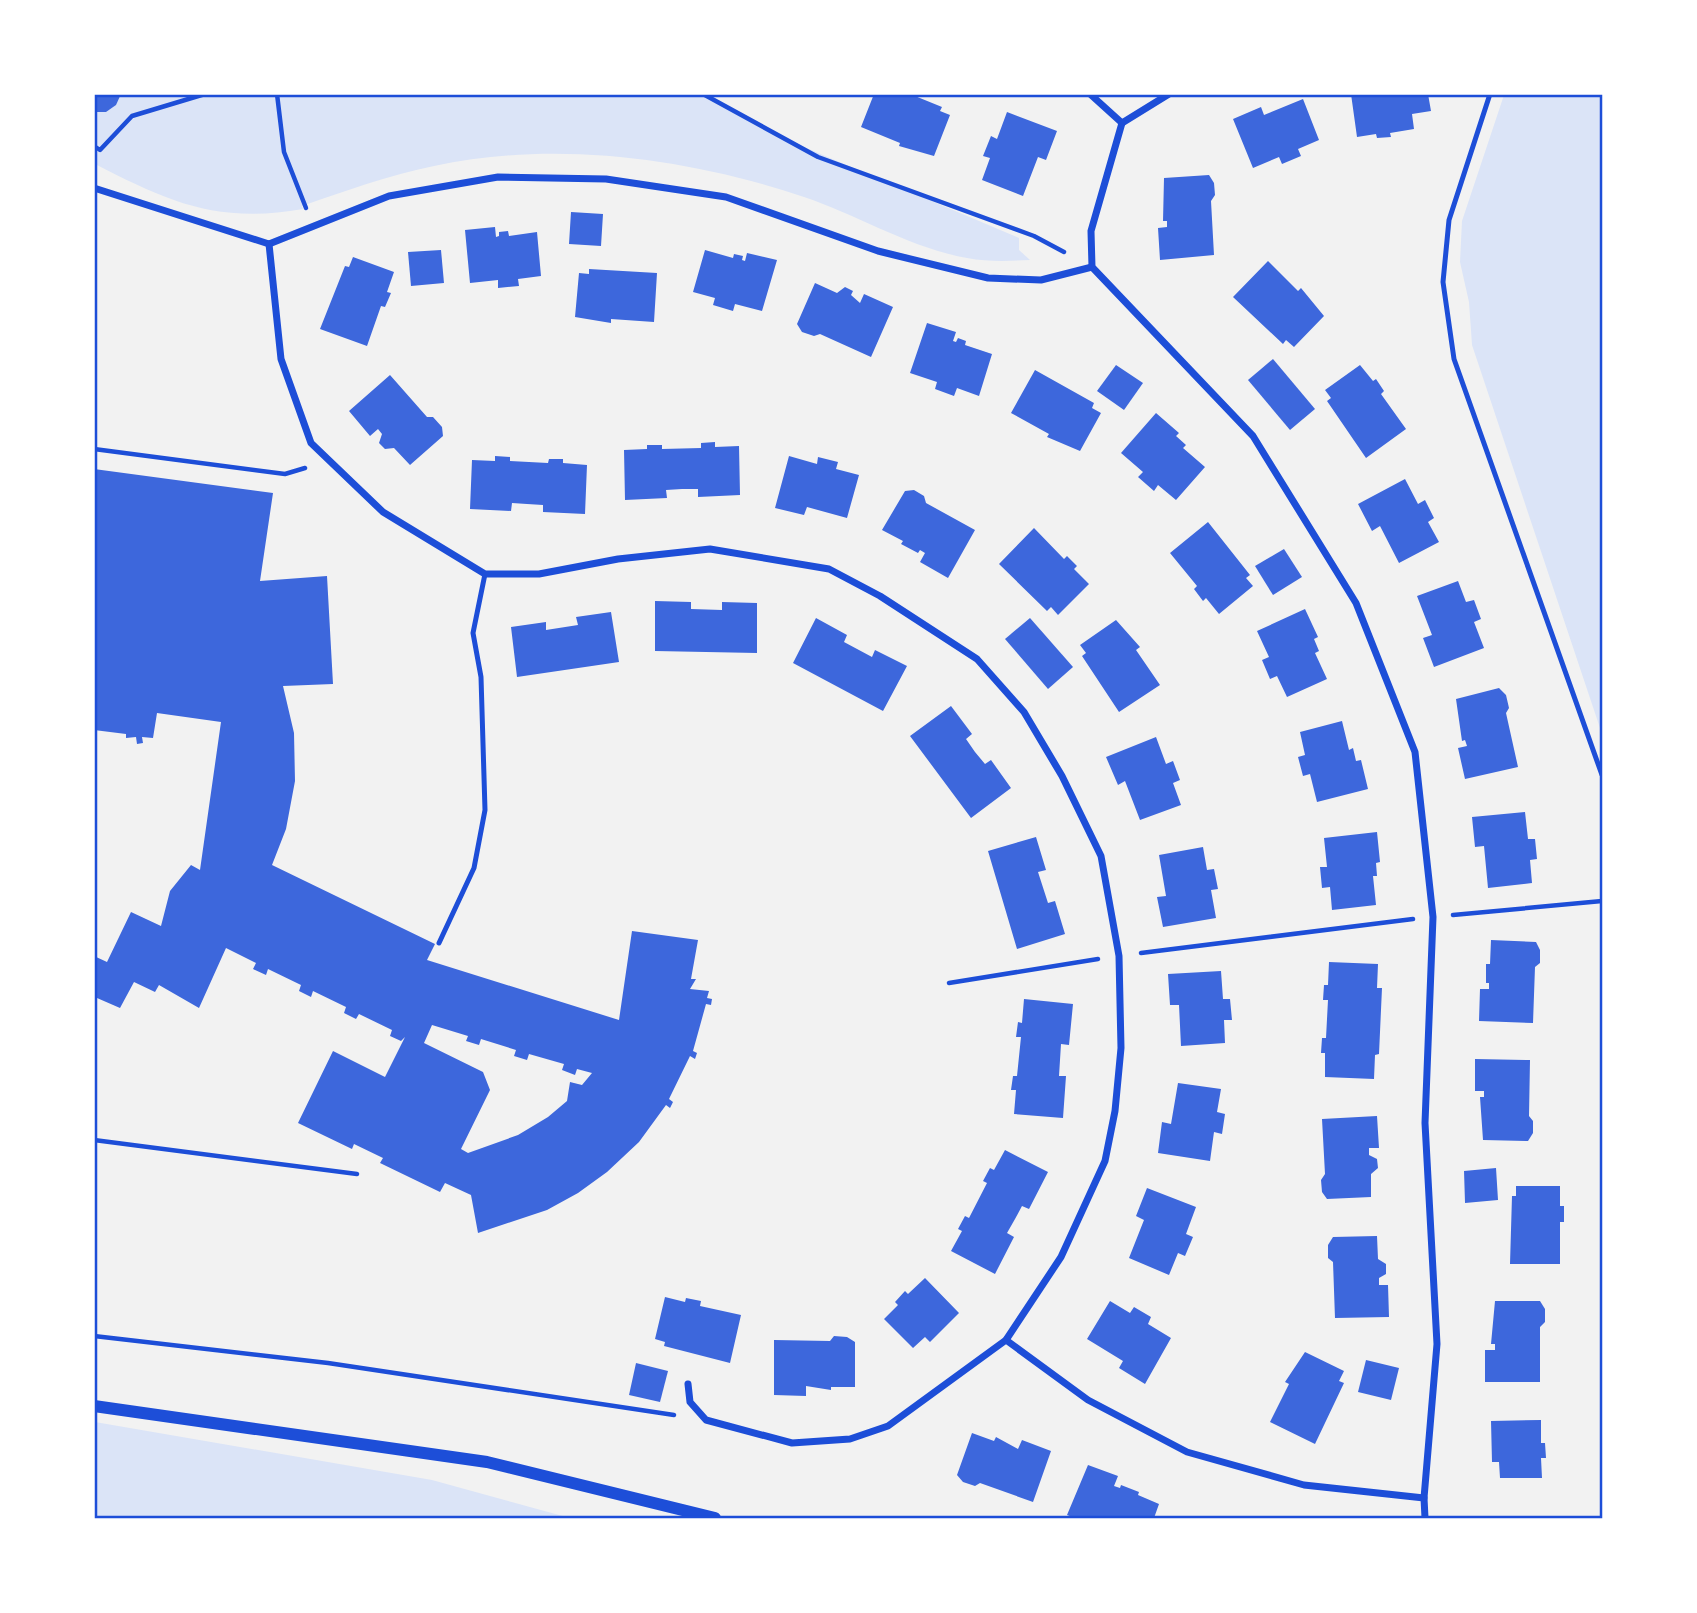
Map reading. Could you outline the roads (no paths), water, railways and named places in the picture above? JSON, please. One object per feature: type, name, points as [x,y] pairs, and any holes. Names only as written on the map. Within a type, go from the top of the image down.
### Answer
[{"type":"street","points":[[1090,94],[1122,122]]},
{"type":"street","points":[[1169,94],[1122,122],[1091,231],[1092,267],[1253,436],[1356,603],[1415,752],[1433,917],[1425,1123],[1437,1344],[1424,1498],[1425,1518]]},
{"type":"street","points":[[94,188],[269,244],[389,196],[484,179],[606,179],[726,197],[878,251],[988,278],[1041,280],[1092,267]]},
{"type":"street","points":[[269,244],[281,359],[311,443],[383,512],[485,574],[539,574],[618,559],[710,549],[830,569],[880,596],[976,659],[1024,712],[1062,775],[1101,856],[1119,956],[1121,1048],[1115,1111],[1105,1161],[1060,1256],[1006,1340],[888,1426],[850,1438],[792,1443],[706,1420],[690,1402],[688,1384]]},
{"type":"street","points":[[1006,1340],[1088,1399],[1187,1451],[1304,1485],[1424,1498]]},
{"type":"street","points":[[94,1406],[487,1462],[715,1518]]},
{"type":"lane","points":[[1490,94],[1449,220],[1443,282],[1454,359],[1602,775]]},
{"type":"lane","points":[[439,943],[474,868],[485,810],[483,715],[473,632],[485,574]]}]
